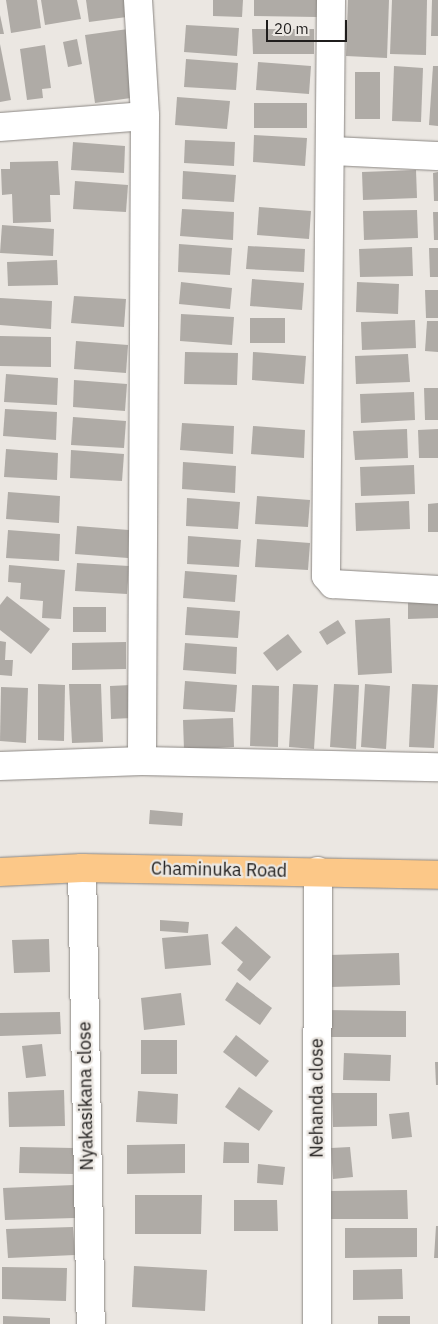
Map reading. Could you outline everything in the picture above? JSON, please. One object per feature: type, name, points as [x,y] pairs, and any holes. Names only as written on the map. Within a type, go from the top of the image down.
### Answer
[{"type":"main road","name":"Chaminuka Road","points":[[0,872],[82,868],[438,875]]},
{"type":"street","points":[[138,0],[145,116],[142,762]]},
{"type":"street","points":[[331,0],[326,576],[333,584],[438,590]]},
{"type":"street","points":[[0,127],[145,116]]},
{"type":"street","points":[[331,151],[438,156]]},
{"type":"street","points":[[0,766],[142,762],[438,767]]},
{"type":"street","name":"Nyakasikana close","points":[[82,868],[90,1324]]},
{"type":"street","name":"Nehanda close","points":[[317,1324],[318,872]]},
{"type":"building","points":[[6,0],[37,0],[41,28],[11,33]]},
{"type":"building","points":[[41,0],[77,0],[81,19],[45,25]]},
{"type":"building","points":[[86,0],[132,0],[134,16],[89,22]]},
{"type":"building","points":[[213,0],[243,0],[242,17],[213,16]]},
{"type":"building","points":[[254,0],[317,0],[317,17],[254,16]]},
{"type":"building","points":[[348,0],[389,0],[387,58],[346,56]]},
{"type":"building","points":[[392,0],[427,0],[426,55],[390,54]]},
{"type":"building","points":[[432,0],[438,0],[438,36],[431,36]]},
{"type":"building","points":[[0,15],[4,34],[0,34]]},
{"type":"building","points":[[186,25],[239,28],[237,56],[184,52]]},
{"type":"building","points":[[128,29],[138,97],[95,103],[85,35]]},
{"type":"building","points":[[252,29],[314,29],[314,54],[253,54]]},
{"type":"building","points":[[77,39],[82,64],[68,67],[63,42]]},
{"type":"building","points":[[0,44],[11,100],[0,102]]},
{"type":"building","points":[[45,45],[51,88],[42,89],[43,98],[27,100],[20,49]]},
{"type":"building","points":[[186,59],[238,63],[236,90],[184,87]]},
{"type":"building","points":[[258,62],[311,66],[309,94],[256,90]]},
{"type":"building","points":[[394,66],[423,68],[421,122],[392,121]]},
{"type":"building","points":[[433,66],[438,66],[438,126],[429,125]]},
{"type":"building","points":[[355,72],[380,72],[380,119],[355,119]]},
{"type":"building","points":[[177,97],[230,101],[227,129],[175,125]]},
{"type":"building","points":[[254,103],[307,103],[307,128],[254,128]]},
{"type":"building","points":[[254,135],[307,138],[305,166],[253,162]]},
{"type":"building","points":[[185,140],[235,142],[234,166],[184,163]]},
{"type":"building","points":[[73,142],[125,146],[124,173],[71,170]]},
{"type":"building","points":[[58,161],[60,195],[50,195],[51,222],[13,223],[12,194],[2,195],[1,169],[10,169],[10,162]]},
{"type":"building","points":[[416,170],[417,198],[363,200],[362,172]]},
{"type":"building","points":[[183,171],[236,175],[234,202],[182,199]]},
{"type":"building","points":[[438,172],[438,201],[434,201],[433,173]]},
{"type":"building","points":[[75,181],[128,185],[126,212],[73,209]]},
{"type":"building","points":[[259,207],[311,211],[309,239],[257,235]]},
{"type":"building","points":[[182,209],[234,212],[233,240],[180,236]]},
{"type":"building","points":[[417,210],[418,238],[364,240],[363,211]]},
{"type":"building","points":[[433,212],[438,212],[438,240],[434,240]]},
{"type":"building","points":[[2,225],[54,229],[53,256],[0,253]]},
{"type":"building","points":[[179,244],[232,248],[230,275],[178,272]]},
{"type":"building","points":[[248,246],[305,249],[304,272],[246,269]]},
{"type":"building","points":[[412,247],[413,276],[360,277],[359,249]]},
{"type":"building","points":[[429,248],[438,248],[438,277],[430,277]]},
{"type":"building","points":[[57,260],[58,285],[8,286],[7,262]]},
{"type":"building","points":[[252,279],[304,283],[302,310],[250,306]]},
{"type":"building","points":[[181,282],[232,288],[230,309],[179,304]]},
{"type":"building","points":[[357,282],[399,284],[398,314],[356,312]]},
{"type":"building","points":[[425,290],[438,290],[438,318],[426,318]]},
{"type":"building","points":[[74,296],[126,299],[124,327],[71,323]]},
{"type":"building","points":[[0,298],[52,301],[51,329],[0,325]]},
{"type":"building","points":[[181,314],[234,317],[232,345],[180,341]]},
{"type":"building","points":[[250,318],[285,318],[285,343],[250,343]]},
{"type":"building","points":[[415,320],[416,348],[362,350],[361,322]]},
{"type":"building","points":[[427,321],[438,321],[438,352],[425,351]]},
{"type":"building","points":[[0,336],[51,337],[51,367],[0,366]]},
{"type":"building","points":[[76,341],[128,345],[126,373],[74,369]]},
{"type":"building","points":[[185,352],[238,353],[237,385],[184,384]]},
{"type":"building","points":[[253,352],[306,356],[304,384],[252,380]]},
{"type":"building","points":[[408,354],[410,382],[356,384],[355,356]]},
{"type":"building","points":[[6,374],[58,378],[57,405],[4,402]]},
{"type":"building","points":[[74,380],[127,384],[125,411],[73,407]]},
{"type":"building","points":[[424,388],[438,388],[438,420],[425,420]]},
{"type":"building","points":[[414,392],[415,420],[361,423],[360,394]]},
{"type":"building","points":[[5,409],[57,412],[56,440],[3,436]]},
{"type":"building","points":[[73,417],[126,421],[124,448],[71,445]]},
{"type":"building","points":[[182,423],[234,426],[233,454],[180,450]]},
{"type":"building","points":[[253,426],[305,430],[304,458],[251,454]]},
{"type":"building","points":[[407,429],[408,458],[355,460],[353,431]]},
{"type":"building","points":[[438,429],[438,458],[419,458],[418,430]]},
{"type":"building","points":[[6,449],[58,453],[57,480],[4,477]]},
{"type":"building","points":[[71,450],[124,454],[122,481],[70,478]]},
{"type":"building","points":[[183,462],[236,466],[235,493],[182,489]]},
{"type":"building","points":[[414,465],[415,494],[361,496],[360,467]]},
{"type":"building","points":[[8,492],[60,496],[59,523],[6,519]]},
{"type":"building","points":[[257,496],[310,500],[308,527],[255,524]]},
{"type":"building","points":[[187,498],[240,502],[238,529],[186,526]]},
{"type":"building","points":[[409,501],[410,529],[356,531],[355,503]]},
{"type":"building","points":[[438,503],[438,532],[428,532],[428,504]]},
{"type":"building","points":[[77,526],[129,530],[128,558],[75,554]]},
{"type":"building","points":[[8,530],[60,534],[59,561],[6,558]]},
{"type":"building","points":[[188,536],[241,540],[239,567],[187,564]]},
{"type":"building","points":[[257,539],[310,543],[308,570],[255,567]]},
{"type":"building","points":[[77,563],[129,566],[127,594],[75,591]]},
{"type":"building","points":[[9,565],[65,570],[61,619],[42,618],[43,601],[20,599],[21,583],[8,582]]},
{"type":"building","points":[[185,571],[237,575],[235,602],[183,598]]},
{"type":"building","points":[[7,596],[50,629],[31,654],[0,630],[0,605]]},
{"type":"building","points":[[408,601],[438,601],[438,618],[408,619]]},
{"type":"building","points":[[73,607],[106,607],[106,632],[73,632]]},
{"type":"building","points":[[187,607],[240,611],[238,638],[185,635]]},
{"type":"building","points":[[390,618],[392,673],[358,675],[355,620]]},
{"type":"building","points":[[338,620],[346,633],[327,645],[319,632]]},
{"type":"building","points":[[288,634],[302,652],[277,671],[263,653]]},
{"type":"building","points":[[0,641],[6,642],[5,660],[13,660],[12,676],[0,675]]},
{"type":"building","points":[[126,642],[126,669],[72,670],[72,643]]},
{"type":"building","points":[[185,643],[237,647],[236,674],[183,670]]},
{"type":"building","points":[[185,681],[237,685],[235,712],[183,709]]},
{"type":"building","points":[[38,684],[65,685],[64,741],[38,740]]},
{"type":"building","points":[[69,684],[101,684],[103,742],[72,743]]},
{"type":"building","points":[[293,684],[318,685],[314,749],[289,747]]},
{"type":"building","points":[[334,684],[359,685],[356,749],[330,747]]},
{"type":"building","points":[[365,684],[390,686],[386,749],[361,747]]},
{"type":"building","points":[[412,684],[438,685],[434,748],[409,747]]},
{"type":"building","points":[[131,685],[132,718],[111,719],[110,686]]},
{"type":"building","points":[[252,685],[279,686],[278,747],[250,746]]},
{"type":"building","points":[[1,687],[28,688],[26,743],[0,741]]},
{"type":"building","points":[[233,718],[234,747],[184,750],[183,720]]},
{"type":"building","points":[[150,810],[183,813],[182,826],[149,824]]},
{"type":"building","points":[[160,920],[189,922],[188,933],[160,931]]},
{"type":"building","points":[[236,926],[271,957],[250,981],[237,970],[243,962],[221,943]]},
{"type":"building","points":[[208,934],[211,965],[165,969],[162,938]]},
{"type":"building","points":[[49,939],[50,972],[14,973],[12,940]]},
{"type":"building","points":[[399,953],[400,985],[330,987],[329,955]]},
{"type":"building","points":[[237,982],[272,1008],[260,1025],[225,1000]]},
{"type":"building","points":[[181,993],[185,1025],[144,1030],[141,998]]},
{"type":"building","points":[[323,1010],[406,1011],[406,1037],[323,1037]]},
{"type":"building","points":[[60,1012],[61,1034],[0,1036],[0,1013]]},
{"type":"building","points":[[236,1035],[269,1061],[256,1077],[223,1052]]},
{"type":"building","points":[[141,1040],[177,1040],[177,1074],[141,1074]]},
{"type":"building","points":[[42,1044],[46,1076],[26,1078],[22,1046]]},
{"type":"building","points":[[344,1053],[391,1055],[390,1081],[343,1080]]},
{"type":"building","points":[[435,1062],[438,1062],[438,1085],[436,1085]]},
{"type":"building","points":[[239,1087],[273,1111],[259,1131],[225,1107]]},
{"type":"building","points":[[64,1090],[65,1126],[9,1127],[8,1092]]},
{"type":"building","points":[[138,1091],[178,1094],[177,1124],[136,1122]]},
{"type":"building","points":[[332,1093],[377,1093],[377,1126],[333,1127]]},
{"type":"building","points":[[409,1112],[412,1137],[392,1139],[389,1114]]},
{"type":"building","points":[[224,1142],[249,1143],[249,1163],[223,1163]]},
{"type":"building","points":[[185,1144],[185,1173],[127,1174],[127,1145]]},
{"type":"building","points":[[20,1147],[74,1148],[73,1174],[19,1173]]},
{"type":"building","points":[[350,1147],[353,1177],[333,1179],[331,1148]]},
{"type":"building","points":[[258,1164],[285,1167],[283,1185],[257,1183]]},
{"type":"building","points":[[74,1185],[75,1218],[5,1220],[3,1188]]},
{"type":"building","points":[[407,1190],[408,1219],[329,1219],[329,1191]]},
{"type":"building","points":[[135,1195],[202,1195],[201,1234],[135,1234]]},
{"type":"building","points":[[234,1200],[277,1200],[278,1231],[234,1231]]},
{"type":"building","points":[[436,1226],[438,1226],[438,1258],[434,1258]]},
{"type":"building","points":[[73,1227],[75,1255],[8,1258],[6,1229]]},
{"type":"building","points":[[345,1228],[417,1228],[417,1257],[345,1258]]},
{"type":"building","points":[[134,1266],[207,1270],[205,1311],[132,1307]]},
{"type":"building","points":[[2,1267],[67,1268],[66,1301],[2,1299]]},
{"type":"building","points":[[402,1269],[403,1299],[353,1300],[353,1270]]},
{"type":"building","points":[[3,1316],[50,1318],[50,1324],[3,1324]]},
{"type":"building","points":[[378,1316],[410,1316],[410,1324],[378,1324]]}]
